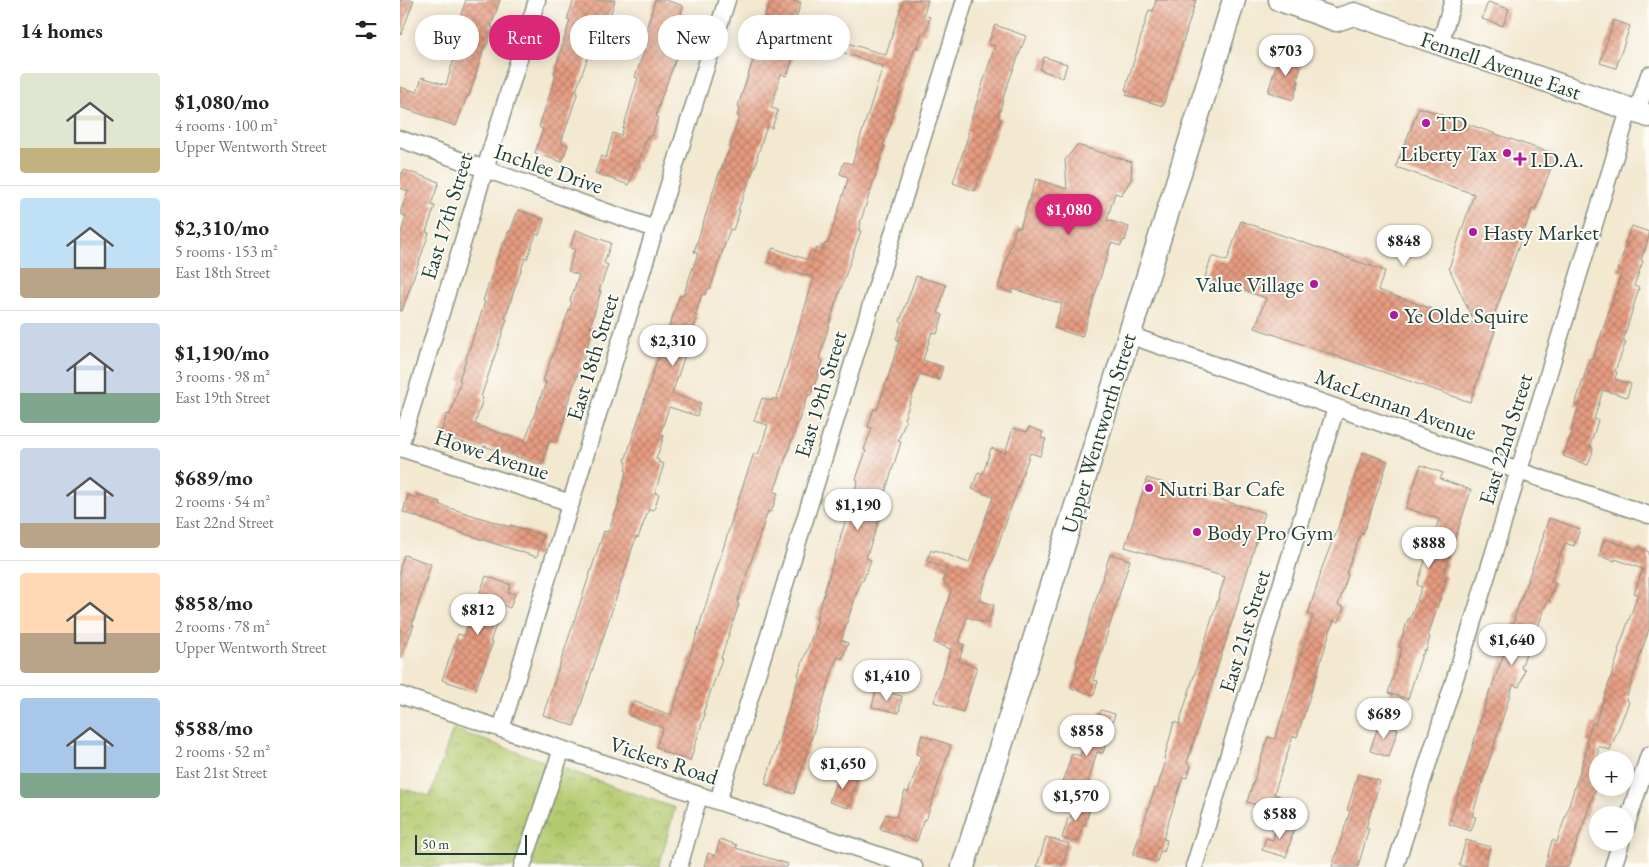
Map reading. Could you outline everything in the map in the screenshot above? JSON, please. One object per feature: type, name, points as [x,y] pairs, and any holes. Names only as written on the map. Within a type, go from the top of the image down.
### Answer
[{"type":"main road","name":"Upper Wentworth Street","points":[[963,867],[1234,0]]},
{"type":"main road","name":"Fennell Avenue East","points":[[1280,0],[1336,20],[1350,7],[1440,44],[1639,113]]},
{"type":"street","name":"East 17th Street","points":[[400,447],[537,0]]},
{"type":"street","name":"East 18th Street","points":[[501,729],[655,228],[728,0]]},
{"type":"street","name":"East 19th Street","points":[[718,802],[965,0]]},
{"type":"street","points":[[1440,44],[1453,0]]},
{"type":"street","name":"East 22nd Street","points":[[1396,867],[1519,471],[1639,113],[1649,75]]},
{"type":"street","name":"Inchlee Drive","points":[[400,139],[655,228]]},
{"type":"street","name":"MacLennan Avenue","points":[[1129,335],[1649,515]]},
{"type":"street","name":"East 21st Street","points":[[1194,867],[1336,408]]},
{"type":"street","name":"Howe Avenue","points":[[400,447],[571,503]]},
{"type":"street","name":"Vickers Road","points":[[400,695],[914,867]]},
{"type":"street","points":[[522,867],[562,750]]},
{"type":"street","points":[[1633,806],[1649,755]]},
{"type":"street","points":[[679,867],[699,796]]},
{"type":"street","points":[[1613,867],[1618,851]]},
{"type":"green space","points":[[453,729],[675,808],[659,867],[400,867],[400,788],[430,796]]},
{"type":"building","points":[[400,0],[414,0],[401,35],[400,34]]},
{"type":"building","points":[[466,0],[500,0],[495,15],[489,15],[489,39],[487,45],[485,45],[469,96],[467,96],[456,126],[400,107],[400,87],[417,92],[422,77],[446,85],[454,60],[479,60],[479,15],[461,15]]},
{"type":"building","points":[[574,0],[615,0],[610,15],[570,15],[570,20],[567,19]]},
{"type":"building","points":[[655,0],[666,0],[683,6],[681,14],[684,15],[658,15],[658,60],[676,60],[661,98],[652,136],[647,136],[629,185],[595,173],[601,156],[606,158],[613,133],[621,136],[638,78],[635,77],[641,60],[648,60],[648,24]]},
{"type":"building","points":[[771,0],[793,0],[801,3],[797,15],[765,15]]},
{"type":"building","points":[[903,0],[928,0],[924,15],[930,17],[925,34],[922,33],[917,48],[915,47],[891,119],[883,146],[885,146],[860,223],[859,231],[861,231],[835,305],[819,359],[823,361],[811,395],[808,395],[796,428],[774,492],[778,493],[771,512],[768,511],[737,603],[739,604],[703,713],[705,714],[690,761],[661,751],[662,749],[656,747],[663,728],[628,715],[633,701],[671,715],[738,500],[754,453],[758,455],[768,425],[754,421],[762,398],[772,401],[773,398],[776,400],[814,278],[768,262],[773,248],[811,261],[816,248],[823,250],[825,243],[828,244],[848,179],[848,177],[840,174],[844,162],[852,164],[883,66],[850,55],[850,44],[886,55]]},
{"type":"building","points":[[1156,0],[1196,0],[1163,106],[1126,95],[1128,91],[1125,90],[1149,10],[1153,11]]},
{"type":"building","points":[[1488,2],[1509,9],[1503,26],[1482,19]]},
{"type":"building","points":[[570,20],[570,60],[587,60],[561,143],[568,145],[562,162],[535,153],[543,129],[539,127],[556,75],[554,74],[558,60],[560,60],[560,54]]},
{"type":"building","points":[[1614,20],[1630,26],[1616,68],[1600,63]]},
{"type":"building","points":[[995,25],[1026,36],[1005,92],[998,118],[1001,119],[975,191],[953,183],[969,133],[967,132],[995,46],[988,44]]},
{"type":"building","points":[[1284,53],[1303,59],[1293,100],[1268,92],[1278,59],[1282,60]]},
{"type":"building","points":[[1044,57],[1067,64],[1063,78],[1040,70]]},
{"type":"building","points":[[753,60],[792,60],[787,76],[781,74],[771,108],[778,110],[772,128],[767,126],[757,161],[738,210],[740,210],[733,230],[730,229],[710,289],[708,288],[705,295],[702,294],[695,316],[698,316],[672,394],[701,403],[697,416],[669,407],[660,435],[664,436],[656,459],[664,464],[655,493],[659,494],[654,510],[649,509],[638,538],[636,537],[574,726],[543,715],[604,531],[608,532],[620,501],[618,500],[627,471],[625,470],[627,462],[625,461],[657,360],[680,295],[683,296],[698,253],[694,252],[718,176],[732,143],[730,143],[740,116],[737,116],[740,107],[738,106]]},
{"type":"building","points":[[1419,107],[1556,155],[1535,210],[1532,209],[1489,329],[1495,331],[1470,402],[1255,328],[1266,298],[1205,277],[1212,256],[1227,261],[1241,221],[1385,271],[1378,290],[1475,324],[1449,268],[1474,194],[1396,167]]},
{"type":"building","points":[[1077,145],[1132,162],[1131,180],[1121,195],[1115,193],[1107,220],[1129,227],[1125,241],[1123,240],[1121,246],[1111,243],[1082,337],[1054,328],[1062,304],[1013,289],[1012,293],[998,288],[1016,227],[1020,228],[1036,179],[1067,189],[1065,160]]},
{"type":"building","points":[[404,170],[439,182],[431,205],[435,206],[426,232],[429,233],[402,311],[400,311],[400,236],[406,217],[400,213],[408,191],[400,188],[400,173],[402,174]]},
{"type":"building","points":[[518,210],[544,219],[539,235],[536,234],[527,259],[525,258],[481,397],[483,398],[475,424],[481,427],[525,441],[546,382],[543,381],[572,302],[570,301],[579,275],[568,271],[575,249],[570,248],[576,230],[611,243],[604,263],[608,265],[590,327],[594,328],[566,407],[568,408],[557,442],[549,441],[542,465],[484,446],[483,449],[440,435],[447,414],[450,415],[461,381],[459,380],[485,302],[483,301],[492,273]]},
{"type":"building","points":[[1632,226],[1649,232],[1649,237],[1634,286],[1639,288],[1623,341],[1626,342],[1615,371],[1617,372],[1615,379],[1631,384],[1627,397],[1603,390],[1594,419],[1598,420],[1590,446],[1593,448],[1593,451],[1588,465],[1563,456],[1573,431],[1571,430],[1579,406],[1575,405],[1590,358],[1593,359],[1622,272],[1617,270]]},
{"type":"building","points":[[916,276],[946,285],[938,313],[943,315],[937,334],[932,332],[923,360],[943,367],[939,380],[920,374],[904,419],[906,420],[898,441],[901,442],[883,499],[886,500],[866,558],[871,560],[863,581],[861,580],[841,640],[848,643],[842,659],[838,657],[836,660],[794,794],[765,784],[798,675],[818,620],[816,619],[850,509],[848,509],[858,480],[856,479],[872,428],[868,427],[874,408],[877,410],[889,375],[899,340],[896,339],[902,322],[900,321]]},
{"type":"building","points":[[1029,427],[1043,432],[1041,438],[1046,439],[1040,456],[1030,453],[979,600],[994,605],[988,624],[967,617],[959,643],[964,645],[959,661],[977,667],[963,712],[934,702],[951,649],[934,643],[951,591],[943,580],[947,569],[927,561],[931,550],[934,552],[935,550],[969,563],[993,497],[972,489],[978,472],[983,474],[991,448],[1005,453],[1013,428],[1027,432]]},
{"type":"building","points":[[1363,452],[1388,461],[1363,534],[1361,533],[1346,574],[1348,575],[1338,605],[1344,607],[1339,622],[1334,620],[1333,622],[1297,737],[1293,736],[1274,794],[1282,797],[1278,811],[1247,802],[1268,737],[1275,739],[1313,616],[1308,614],[1320,573],[1335,537]]},
{"type":"building","points":[[1421,465],[1443,473],[1440,479],[1471,490],[1443,575],[1447,577],[1428,636],[1430,637],[1426,651],[1424,650],[1422,654],[1408,699],[1388,693],[1402,648],[1399,647],[1408,619],[1410,619],[1422,587],[1417,585],[1439,519],[1406,508]]},
{"type":"building","points":[[1147,478],[1265,513],[1187,763],[1191,766],[1187,778],[1183,777],[1163,839],[1167,840],[1163,852],[1160,851],[1157,862],[1133,855],[1166,760],[1164,759],[1174,722],[1179,724],[1225,577],[1125,547]]},
{"type":"building","points":[[417,494],[440,502],[440,505],[543,536],[537,557],[403,512],[408,495],[416,498]]},
{"type":"building","points":[[1549,518],[1580,529],[1574,546],[1565,543],[1551,581],[1555,583],[1549,601],[1547,601],[1538,627],[1535,626],[1521,668],[1525,670],[1519,687],[1513,685],[1472,816],[1476,817],[1471,831],[1449,824],[1490,689],[1506,648],[1514,618]]},
{"type":"building","points":[[1604,539],[1649,552],[1649,629],[1626,699],[1629,702],[1610,750],[1598,746],[1598,751],[1589,751],[1589,796],[1593,796],[1568,867],[1545,867],[1552,840],[1557,842],[1589,743],[1586,742],[1592,723],[1595,724],[1638,594],[1634,593],[1643,569],[1615,559],[1615,561],[1599,556]]},
{"type":"building","points":[[1110,554],[1130,560],[1093,680],[1098,681],[1094,695],[1071,688],[1078,666],[1076,665]]},
{"type":"building","points":[[404,555],[431,564],[412,625],[414,625],[400,658],[400,568]]},
{"type":"building","points":[[486,576],[511,585],[508,592],[515,594],[510,608],[503,605],[490,642],[493,642],[475,691],[442,680],[458,634],[464,636]]},
{"type":"building","points":[[876,690],[902,696],[899,713],[872,707]]},
{"type":"building","points":[[1101,710],[1115,714],[1103,753],[1097,752],[1083,799],[1060,792],[1072,753],[1080,756],[1089,727],[1095,729]]},
{"type":"building","points":[[1379,723],[1398,729],[1389,757],[1370,751]]},
{"type":"building","points":[[922,735],[951,745],[917,841],[880,829],[886,814],[896,817],[905,791],[908,793],[921,756],[916,754]]},
{"type":"building","points":[[839,772],[857,778],[848,808],[829,802]]},
{"type":"building","points":[[1358,774],[1380,781],[1366,828],[1369,828],[1358,867],[1332,867],[1350,811],[1347,810]]},
{"type":"building","points":[[1076,801],[1091,805],[1077,842],[1062,838]]},
{"type":"building","points":[[1278,821],[1295,826],[1286,857],[1262,850],[1266,838],[1273,840]]},
{"type":"building","points":[[1046,837],[1069,844],[1062,867],[1037,867]]},
{"type":"building","points":[[720,839],[737,845],[736,848],[788,864],[787,867],[704,867],[708,853],[715,856]]},
{"type":"building","points":[[1466,840],[1490,847],[1485,867],[1459,865]]},
{"type":"place","name":"TD","points":[[1426,123]]},
{"type":"place","name":"Liberty Tax","points":[[1507,153]]},
{"type":"place","name":"I.D.A.","points":[[1520,159]]},
{"type":"place","name":"Hasty Market","points":[[1473,232]]},
{"type":"place","name":"Value Village","points":[[1314,284]]},
{"type":"place","name":"Ye Olde Squire","points":[[1394,315]]},
{"type":"place","name":"Nutri Bar Cafe","points":[[1149,488]]},
{"type":"place","name":"Body Pro Gym","points":[[1197,532]]}]
